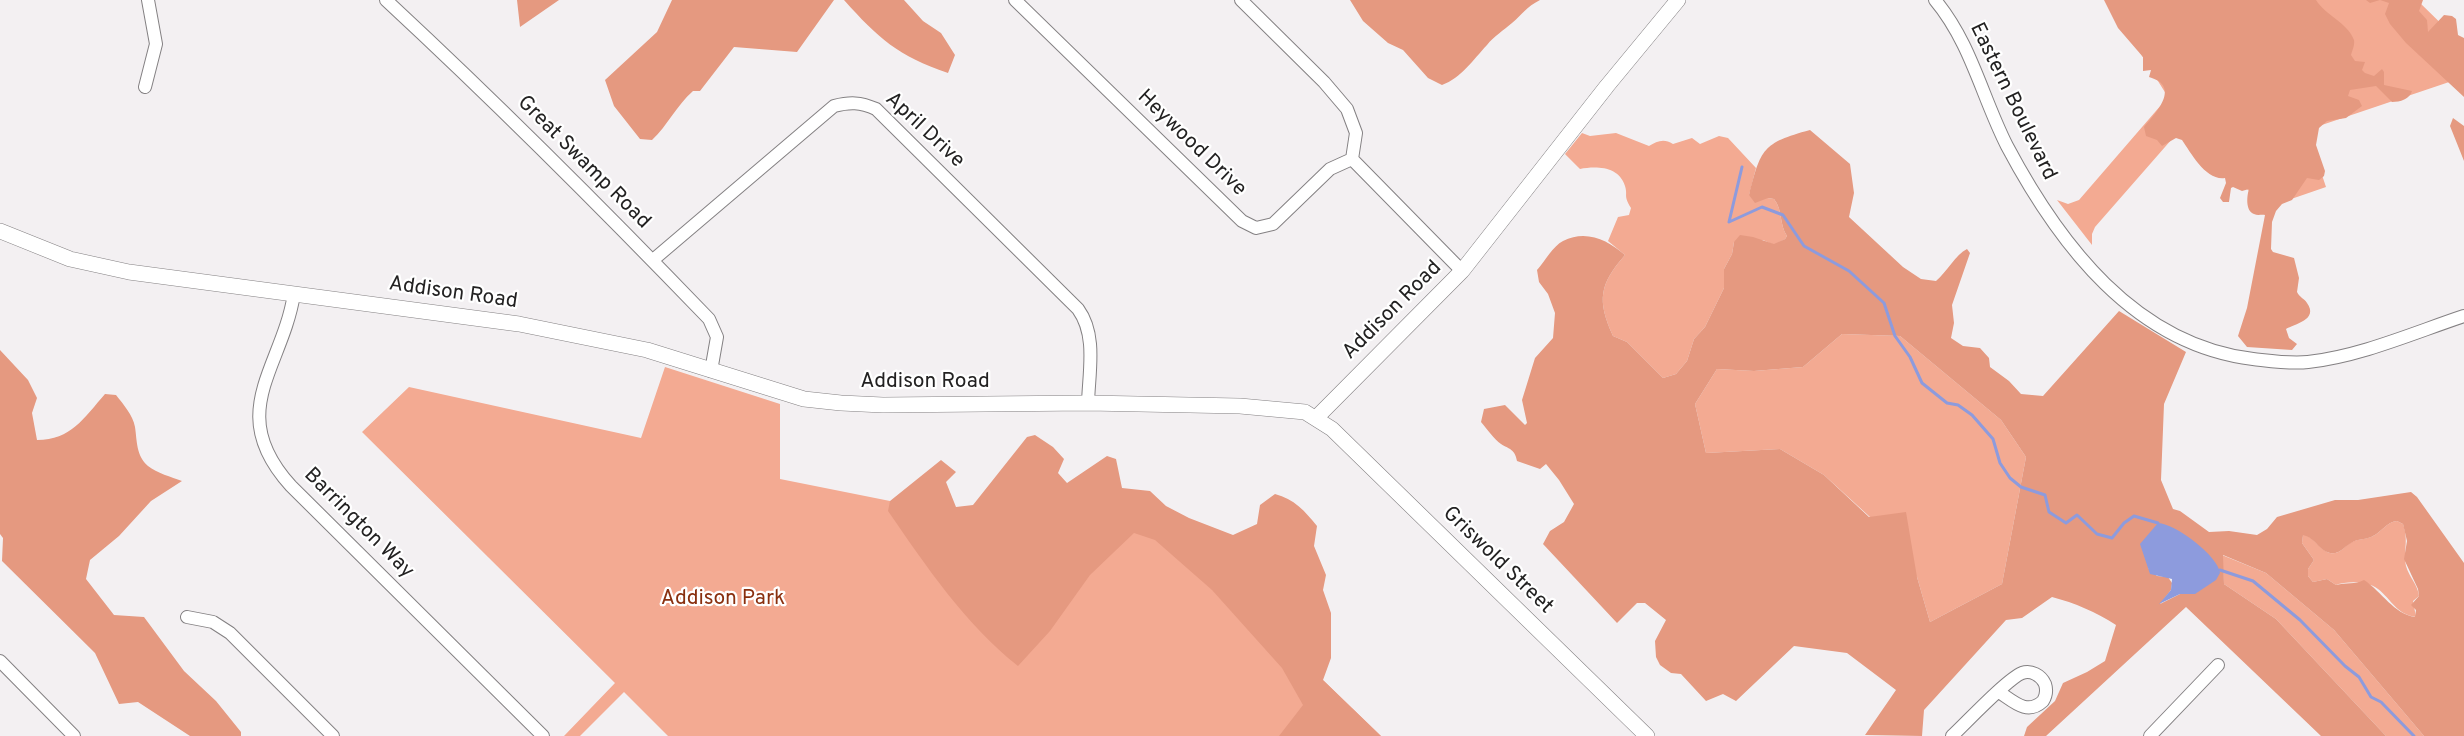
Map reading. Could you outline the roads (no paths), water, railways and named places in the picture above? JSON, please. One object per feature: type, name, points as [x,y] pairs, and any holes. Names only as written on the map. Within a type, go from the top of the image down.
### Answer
[{"type":"main road","name":"Addison Road","points":[[0,231],[70,259],[129,272],[519,324],[647,350],[804,399],[842,403],[1088,403],[1276,408],[1305,412],[1317,417],[1462,271],[1607,86],[1678,0]]},
{"type":"main road","name":"Griswold Street","points":[[1317,417],[1355,451],[1647,736]]},
{"type":"street","points":[[145,87],[156,44],[148,0]]},
{"type":"street","name":"Great Swamp Road","points":[[386,0],[474,82],[653,260],[713,325],[717,343],[711,371]]},
{"type":"street","name":"Heywood Drive","points":[[1015,0],[1242,221],[1256,228],[1273,224],[1330,169],[1352,159]]},
{"type":"street","points":[[1241,0],[1324,82],[1347,109],[1356,134],[1352,159],[1462,271]]},
{"type":"street","name":"Eastern Boulevard","points":[[1935,0],[1949,17],[1971,58],[1992,113],[2015,160],[2054,223],[2092,272],[2114,294],[2136,312],[2173,336],[2216,352],[2242,358],[2276,362],[2306,362],[2349,354],[2464,316]]},
{"type":"street","name":"April Drive","points":[[653,260],[834,106],[848,102],[863,104],[876,109],[1078,309],[1086,320],[1091,336],[1088,403]]},
{"type":"street","name":"Barrington Way","points":[[294,294],[290,311],[265,377],[260,399],[261,434],[270,457],[291,486],[543,736]]},
{"type":"street","points":[[187,616],[205,619],[230,633],[333,736]]},
{"type":"street","points":[[0,661],[74,736]]},
{"type":"street","points":[[2151,736],[2218,665]]},
{"type":"street","points":[[1952,736],[1999,692]]},
{"type":"water","points":[[2158,523],[2175,529],[2204,550],[2218,566],[2220,573],[2216,580],[2195,594],[2180,594],[2159,604],[2171,590],[2172,579],[2150,574],[2140,544]]},
{"type":"waterway","points":[[1742,167],[1729,222],[1762,207],[1783,215],[1804,246],[1849,271],[1884,303],[1895,336],[1910,357],[1922,383],[1947,403],[1958,405],[1972,415],[1993,439],[2000,463],[2010,478],[2021,487],[2045,495],[2049,512],[2066,523],[2077,515],[2097,534],[2112,538],[2124,523],[2134,516],[2158,523]]},
{"type":"waterway","points":[[2220,570],[2253,581],[2300,620],[2345,666],[2359,677],[2371,697],[2381,702],[2414,736]]},
{"type":"park label","name":"Addison Park","points":[[723,600]]}]
